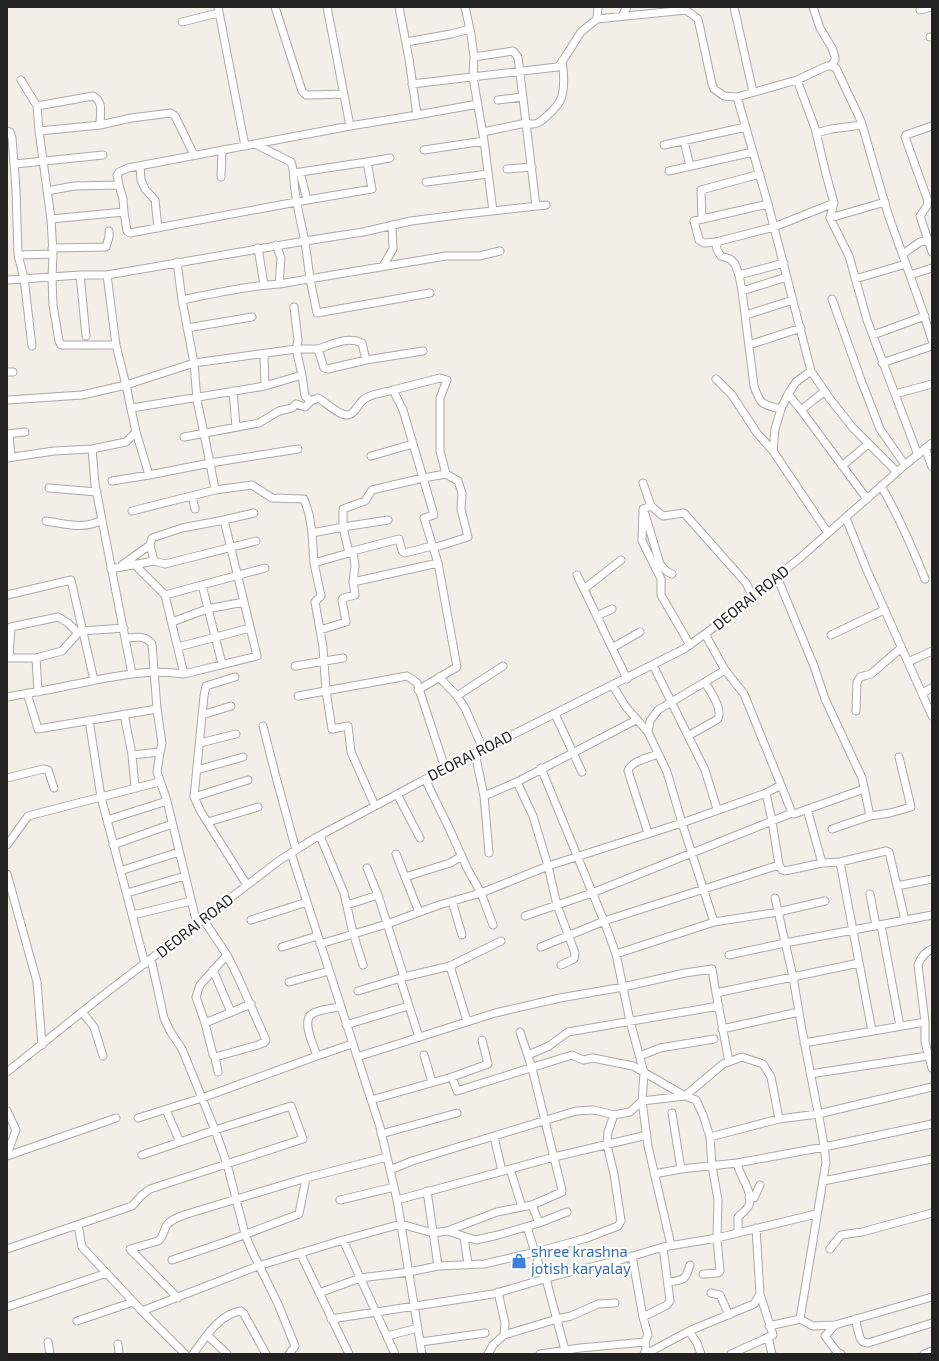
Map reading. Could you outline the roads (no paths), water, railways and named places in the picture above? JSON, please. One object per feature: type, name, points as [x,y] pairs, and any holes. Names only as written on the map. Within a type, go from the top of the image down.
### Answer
[{"type":"street","points":[[275,7],[302,91],[306,95],[344,94]]},
{"type":"street","points":[[328,7],[350,126]]},
{"type":"street","points":[[399,7],[417,115]]},
{"type":"street","points":[[465,7],[474,57],[473,77],[484,141],[493,211]]},
{"type":"street","points":[[597,19],[598,7]]},
{"type":"street","points":[[622,16],[627,7]]},
{"type":"street","points":[[734,7],[753,92]]},
{"type":"street","points":[[813,7],[820,28],[836,57],[831,66]]},
{"type":"street","points":[[920,10],[932,7]]},
{"type":"street","points":[[182,22],[218,10],[245,146]]},
{"type":"street","points":[[412,84],[557,67],[581,32],[597,19],[686,10],[698,19],[712,84],[718,92],[724,96],[737,96],[797,80],[826,66],[836,68],[862,125],[884,202],[932,340]]},
{"type":"street","points":[[406,42],[470,29]]},
{"type":"street","points":[[474,57],[513,51],[518,56],[536,206]]},
{"type":"street","points":[[482,132],[526,123],[533,125],[540,123],[561,100],[564,69],[562,61]]},
{"type":"street","points":[[21,80],[37,106],[39,132],[51,219],[53,251],[53,305],[61,345],[116,345]]},
{"type":"street","points":[[797,80],[816,133],[834,203],[830,218],[849,256],[882,363],[918,455]]},
{"type":"street","points":[[37,106],[93,96],[100,103],[100,125]]},
{"type":"street","points":[[498,100],[523,96]]},
{"type":"street","points":[[737,96],[788,277],[811,371],[853,428],[897,472]]},
{"type":"street","points":[[367,162],[372,187],[370,191],[307,200],[128,233],[123,199],[117,175],[119,172],[128,168],[194,155],[478,104]]},
{"type":"street","points":[[39,132],[100,125],[131,118],[171,113],[175,116],[194,155]]},
{"type":"street","points":[[816,133],[831,129],[862,125]]},
{"type":"street","points":[[932,126],[906,134],[905,136],[928,202],[920,216],[932,252]]},
{"type":"street","points":[[664,145],[746,127]]},
{"type":"street","points":[[7,132],[10,132],[12,138],[15,164],[18,256],[24,278],[32,346]]},
{"type":"street","points":[[424,150],[484,141]]},
{"type":"street","points":[[684,141],[690,166]]},
{"type":"street","points":[[255,144],[292,162],[307,200]]},
{"type":"street","points":[[221,177],[222,150]]},
{"type":"street","points":[[669,171],[753,152]]},
{"type":"street","points":[[15,164],[103,154]]},
{"type":"street","points":[[297,173],[390,158]]},
{"type":"street","points":[[140,166],[141,180],[145,188],[155,200],[158,228]]},
{"type":"street","points":[[507,169],[532,167]]},
{"type":"street","points":[[297,173],[294,187],[296,202],[305,241],[310,279],[318,313],[430,293]]},
{"type":"street","points":[[426,182],[488,174]]},
{"type":"street","points":[[702,219],[701,190],[760,174]]},
{"type":"street","points":[[47,191],[74,186],[119,185]]},
{"type":"street","points":[[830,218],[884,202]]},
{"type":"street","points":[[768,204],[694,221],[699,240],[704,243],[716,242],[774,227],[834,203]]},
{"type":"street","points":[[7,280],[80,275],[107,275],[258,248],[363,232],[411,221],[546,205]]},
{"type":"street","points":[[51,219],[124,212]]},
{"type":"street","points":[[383,266],[393,249],[392,225]]},
{"type":"street","points":[[18,256],[53,251],[106,247],[110,237],[109,231]]},
{"type":"street","points":[[902,254],[920,242],[928,240]]},
{"type":"street","points":[[716,242],[717,250],[721,256],[730,259],[735,264],[739,275],[746,315],[754,386],[758,400],[766,406],[781,409]]},
{"type":"street","points":[[276,245],[281,258],[280,284]]},
{"type":"street","points":[[258,248],[264,285]]},
{"type":"street","points":[[182,300],[219,292],[280,284],[446,256],[478,256],[500,250]]},
{"type":"street","points":[[177,262],[182,300],[194,363],[197,397],[215,490]]},
{"type":"street","points":[[739,275],[784,263]]},
{"type":"street","points":[[855,278],[906,264]]},
{"type":"street","points":[[910,275],[932,268]]},
{"type":"street","points":[[80,275],[86,336]]},
{"type":"street","points":[[107,275],[116,345],[132,408],[136,432],[149,475]]},
{"type":"street","points":[[742,291],[788,277]]},
{"type":"street","points":[[832,299],[860,380],[880,429],[905,465]]},
{"type":"street","points":[[746,315],[793,300]]},
{"type":"street","points":[[294,306],[298,340],[296,349],[305,396],[311,401]]},
{"type":"street","points":[[873,335],[924,316]]},
{"type":"street","points":[[187,328],[252,317]]},
{"type":"street","points":[[749,344],[801,328]]},
{"type":"street","points":[[7,400],[82,395],[126,385],[194,363],[296,349],[318,349],[344,340],[354,339],[362,343],[366,360]]},
{"type":"street","points":[[882,363],[932,346]]},
{"type":"street","points":[[318,349],[324,368],[328,369],[366,360],[423,352]]},
{"type":"street","points":[[264,354],[265,386]]},
{"type":"street","points":[[773,451],[775,429],[781,409],[788,394],[796,382],[811,371]]},
{"type":"street","points":[[132,408],[265,386],[302,375]]},
{"type":"street","points":[[184,437],[259,423],[280,411],[292,408],[296,404],[306,407],[311,401],[318,398],[338,411],[348,415],[353,412],[368,396],[440,378],[447,380],[440,398],[440,451],[446,474],[458,482],[462,493],[461,509],[468,536],[433,547],[405,553],[402,551],[399,539],[314,563]]},
{"type":"street","points":[[716,379],[732,395],[758,433],[773,451],[828,533]]},
{"type":"street","points":[[895,394],[932,384]]},
{"type":"street","points":[[393,390],[403,410],[434,515],[424,518],[438,562],[457,667],[418,690]]},
{"type":"street","points":[[233,391],[236,427]]},
{"type":"street","points":[[801,410],[825,391]]},
{"type":"street","points":[[788,394],[867,499]]},
{"type":"street","points":[[24,432],[8,434],[9,458],[54,451],[92,449],[126,442],[136,432]]},
{"type":"street","name":"DEORAI ROAD","points":[[7,1072],[82,1012],[280,860],[294,851],[445,768],[627,679],[690,645],[777,577],[932,443]]},
{"type":"street","points":[[371,456],[413,444]]},
{"type":"street","points":[[842,466],[868,444]]},
{"type":"street","points":[[926,448],[932,467]]},
{"type":"street","points":[[92,449],[97,492],[102,520],[115,568],[132,674]]},
{"type":"street","points":[[112,481],[298,449]]},
{"type":"street","points":[[320,630],[346,622],[342,600],[343,598],[355,595],[353,582],[355,566],[343,527],[343,509],[365,501],[372,490],[446,474]]},
{"type":"street","points":[[643,483],[651,506],[663,516],[684,513],[746,583],[753,597]]},
{"type":"street","points":[[132,511],[215,490],[252,485],[272,498],[304,499],[309,514],[314,563],[321,596],[315,602],[320,630],[326,692],[332,729],[348,726],[351,752],[375,806]]},
{"type":"street","points":[[881,486],[894,507],[908,535],[925,579]]},
{"type":"street","points":[[49,488],[97,492]]},
{"type":"street","points":[[192,496],[195,509]]},
{"type":"street","points":[[643,509],[651,506]]},
{"type":"street","points":[[643,509],[660,564],[666,571],[672,574]]},
{"type":"street","points":[[643,509],[642,541],[661,578],[661,595],[690,645]]},
{"type":"street","points":[[154,561],[150,545],[152,538],[182,528],[254,513]]},
{"type":"street","points":[[846,518],[884,610],[932,716]]},
{"type":"street","points":[[46,522],[78,526],[92,525],[102,520]]},
{"type":"street","points":[[7,697],[120,675],[174,672],[184,674],[257,656],[224,520]]},
{"type":"street","points":[[312,533],[388,520]]},
{"type":"street","points":[[115,568],[154,561],[165,564],[256,541]]},
{"type":"street","points":[[115,568],[150,545]]},
{"type":"street","points":[[584,589],[621,560]]},
{"type":"street","points":[[353,582],[438,562]]},
{"type":"street","points":[[134,564],[165,595],[184,674]]},
{"type":"street","points":[[165,595],[265,568]]},
{"type":"street","points":[[578,575],[627,679]]},
{"type":"street","points":[[777,577],[814,666],[825,699],[862,778],[870,816]]},
{"type":"street","points":[[7,595],[71,580],[80,632],[94,680]]},
{"type":"street","points":[[202,585],[222,664]]},
{"type":"street","points":[[172,622],[208,609],[244,602]]},
{"type":"street","points":[[597,616],[612,609]]},
{"type":"street","points":[[831,635],[884,610]]},
{"type":"street","points":[[80,632],[58,617],[11,627],[9,658],[36,658],[62,651],[80,632],[124,628]]},
{"type":"street","points":[[178,647],[250,628]]},
{"type":"street","points":[[612,648],[640,632]]},
{"type":"street","points":[[705,634],[725,670],[744,694],[792,813]]},
{"type":"street","points":[[126,638],[142,637],[148,639],[152,644],[157,709],[162,743],[157,772],[159,782],[167,802],[197,924]]},
{"type":"street","points":[[856,711],[857,682],[860,677],[871,674],[901,648]]},
{"type":"street","points":[[908,662],[932,652]]},
{"type":"street","points":[[36,658],[38,692]]},
{"type":"street","points":[[295,666],[343,658]]},
{"type":"street","points":[[653,665],[705,770],[717,809]]},
{"type":"street","points":[[457,696],[503,666]]},
{"type":"street","points":[[648,732],[650,721],[658,710],[725,670]]},
{"type":"street","points":[[298,696],[407,676],[416,683],[445,768]]},
{"type":"street","points":[[236,677],[206,686],[194,797],[247,886]]},
{"type":"street","points":[[439,677],[457,696],[465,708],[483,749]]},
{"type":"street","points":[[688,736],[718,719],[720,715],[719,708],[705,682]]},
{"type":"street","points":[[613,686],[636,720],[648,732],[667,772],[714,922]]},
{"type":"street","points":[[922,692],[932,688]]},
{"type":"street","points":[[27,693],[38,728],[157,709]]},
{"type":"street","points":[[202,715],[231,706]]},
{"type":"street","points":[[124,714],[132,755],[135,787]]},
{"type":"street","points":[[555,714],[582,772]]},
{"type":"street","points":[[89,720],[101,797],[145,964]]},
{"type":"street","points":[[484,796],[517,782],[541,768],[636,720]]},
{"type":"street","points":[[263,726],[307,902],[371,1100],[387,1156],[397,1200],[422,1354]]},
{"type":"street","points":[[200,743],[236,734]]},
{"type":"street","points":[[132,755],[160,752]]},
{"type":"street","points":[[475,753],[484,796],[489,853]]},
{"type":"street","points":[[648,834],[628,771],[629,766],[658,754]]},
{"type":"street","points":[[197,770],[243,757]]},
{"type":"street","points":[[832,829],[870,816],[890,813],[912,807],[899,757]]},
{"type":"street","points":[[541,768],[578,856],[616,954],[630,1021],[644,1073],[642,1101],[667,1246],[670,1301],[667,1305],[643,1317]]},
{"type":"street","points":[[7,778],[43,769],[48,770],[54,788]]},
{"type":"street","points":[[425,779],[481,893],[493,925]]},
{"type":"street","points":[[194,797],[248,780]]},
{"type":"street","points":[[7,845],[28,816],[159,782]]},
{"type":"street","points":[[517,782],[533,816],[548,866],[557,905],[575,953],[575,957],[571,961],[561,965]]},
{"type":"street","points":[[320,944],[481,893],[548,866],[682,823],[781,785]]},
{"type":"street","points":[[525,916],[592,893],[792,813],[864,789]]},
{"type":"street","points":[[766,792],[779,865],[782,870],[785,871],[822,863],[840,862],[886,851],[889,852],[905,920]]},
{"type":"street","points":[[397,794],[420,838]]},
{"type":"street","points":[[107,820],[167,802]]},
{"type":"street","points":[[208,822],[258,807]]},
{"type":"street","points":[[807,809],[822,863]]},
{"type":"street","points":[[113,845],[172,824]]},
{"type":"street","points":[[320,836],[344,893],[353,933],[363,965]]},
{"type":"street","points":[[120,871],[179,852]]},
{"type":"street","points":[[396,854],[419,912]]},
{"type":"street","points":[[405,877],[450,863],[462,856]]},
{"type":"street","points":[[840,862],[872,1031]]},
{"type":"street","points":[[541,947],[604,921],[703,888],[779,865]]},
{"type":"street","points":[[367,868],[378,895],[387,924],[408,1006],[419,1038]]},
{"type":"street","points":[[7,874],[37,982],[42,1045]]},
{"type":"street","points":[[127,893],[185,876]]},
{"type":"street","points":[[897,886],[932,879]]},
{"type":"street","points":[[870,894],[879,925],[900,1026]]},
{"type":"street","points":[[347,904],[378,895]]},
{"type":"street","points":[[775,898],[793,977],[798,1012],[826,1162],[816,1214],[800,1319]]},
{"type":"street","points":[[133,915],[191,901]]},
{"type":"street","points":[[452,901],[462,935]]},
{"type":"street","points":[[616,954],[714,922],[778,912],[825,901]]},
{"type":"street","points":[[251,920],[307,902]]},
{"type":"street","points":[[728,955],[932,915]]},
{"type":"street","points":[[203,919],[226,955],[251,1004],[266,1040],[265,1042],[214,1057]]},
{"type":"street","points":[[282,947],[317,936]]},
{"type":"street","points":[[358,991],[450,966],[501,941]]},
{"type":"street","points":[[932,949],[927,951],[921,958],[918,965],[928,1041],[928,1056],[932,1068]]},
{"type":"street","points":[[218,1072],[205,1023],[196,997],[200,985],[226,955]]},
{"type":"street","points":[[151,959],[164,1018],[170,1031],[182,1049],[215,1130],[227,1164],[245,1234],[258,1266],[278,1304],[295,1346],[289,1354]]},
{"type":"street","points":[[716,993],[859,963]]},
{"type":"street","points":[[450,966],[467,1021]]},
{"type":"street","points":[[356,1057],[495,1013],[560,998],[712,969],[728,1062]]},
{"type":"street","points":[[213,970],[231,1012]]},
{"type":"street","points":[[289,982],[329,971]]},
{"type":"street","points":[[205,1023],[251,1004]]},
{"type":"street","points":[[318,1056],[307,1026],[308,1019],[312,1014],[340,1006]]},
{"type":"street","points":[[346,1025],[408,1006]]},
{"type":"street","points":[[528,1055],[550,1046],[568,1032],[719,1006]]},
{"type":"street","points":[[82,1012],[94,1027],[103,1056]]},
{"type":"street","points":[[722,1029],[798,1012]]},
{"type":"street","points":[[804,1043],[925,1022]]},
{"type":"street","points":[[142,1311],[258,1266],[300,1252],[401,1224],[433,1233],[447,1231],[497,1212],[532,1205],[562,1192],[562,1186],[544,1122],[532,1068],[520,1032]]},
{"type":"street","points":[[640,1056],[660,1048],[714,1039]]},
{"type":"street","points":[[371,1100],[488,1064],[482,1040]]},
{"type":"street","points":[[138,1118],[202,1098],[352,1044]]},
{"type":"street","points":[[424,1055],[432,1082]]},
{"type":"street","points":[[452,1076],[457,1092],[572,1055],[583,1060],[593,1058],[633,1066],[685,1096],[696,1100],[704,1115],[710,1138],[712,1166],[718,1200],[717,1238],[720,1271],[718,1273],[703,1274]]},
{"type":"street","points":[[810,1074],[928,1056]]},
{"type":"street","points":[[390,1170],[412,1161],[576,1111],[594,1110],[614,1115],[630,1112],[642,1101],[685,1096],[723,1064],[742,1057],[763,1064],[771,1077],[774,1099],[779,1118]]},
{"type":"street","points":[[710,1138],[779,1118],[818,1114],[932,1087]]},
{"type":"street","points":[[7,1249],[132,1206],[142,1194],[150,1189],[303,1139],[296,1114],[291,1106],[142,1155]]},
{"type":"street","points":[[166,1110],[180,1142]]},
{"type":"street","points":[[7,1111],[16,1130],[8,1155],[22,1152],[116,1118]]},
{"type":"street","points":[[381,1134],[457,1113]]},
{"type":"street","points":[[672,1113],[681,1169]]},
{"type":"street","points":[[319,1293],[360,1278],[409,1272],[438,1266],[484,1264],[587,1238],[618,1226],[621,1221],[614,1174],[607,1145],[608,1132],[614,1115]]},
{"type":"street","points":[[654,1174],[681,1169],[737,1163],[824,1147],[932,1124]]},
{"type":"street","points":[[397,1200],[554,1157],[647,1136]]},
{"type":"street","points":[[494,1137],[522,1207]]},
{"type":"street","points":[[178,1298],[130,1249],[158,1241],[162,1238],[169,1222],[187,1214],[306,1178],[387,1156]]},
{"type":"street","points":[[823,1181],[932,1159]]},
{"type":"street","points":[[737,1163],[738,1170],[745,1181],[749,1198],[749,1206],[738,1217],[738,1233]]},
{"type":"street","points":[[172,1260],[299,1214],[306,1178]]},
{"type":"street","points":[[749,1198],[754,1198],[760,1186]]},
{"type":"street","points":[[340,1200],[394,1187]]},
{"type":"street","points":[[427,1192],[438,1266]]},
{"type":"street","points":[[532,1205],[539,1223]]},
{"type":"street","points":[[447,1231],[476,1240],[527,1227],[567,1212]]},
{"type":"street","points":[[830,1249],[842,1235],[862,1232],[932,1213]]},
{"type":"street","points":[[331,1319],[498,1292],[667,1246],[717,1238],[816,1214]]},
{"type":"street","points":[[78,1225],[82,1247],[133,1302],[185,1354]]},
{"type":"street","points":[[527,1227],[540,1268],[546,1279],[565,1350]]},
{"type":"street","points":[[731,1354],[772,1335],[760,1294],[756,1228]]},
{"type":"street","points":[[464,1237],[468,1264]]},
{"type":"street","points":[[343,1240],[396,1354]]},
{"type":"street","points":[[300,1252],[349,1354]]},
{"type":"street","points":[[632,1256],[643,1317],[648,1335],[645,1342],[645,1354]]},
{"type":"street","points":[[668,1282],[683,1280],[686,1277],[690,1265]]},
{"type":"street","points":[[7,1307],[107,1273]]},
{"type":"street","points":[[498,1292],[505,1323],[504,1335]]},
{"type":"street","points":[[711,1292],[720,1295],[728,1315]]},
{"type":"street","points":[[645,1354],[690,1331],[754,1304],[760,1294]]},
{"type":"street","points":[[769,1326],[800,1319],[813,1326],[836,1325],[932,1297]]},
{"type":"street","points":[[77,1321],[133,1302]]},
{"type":"street","points":[[488,1354],[493,1345],[504,1335],[571,1316],[598,1304],[615,1303]]},
{"type":"street","points":[[193,1354],[217,1323],[241,1311],[266,1354]]},
{"type":"street","points":[[855,1319],[860,1338],[863,1342],[868,1343],[932,1323]]},
{"type":"street","points":[[836,1325],[825,1336],[837,1352],[841,1354]]},
{"type":"street","points":[[387,1336],[418,1328]]},
{"type":"street","points":[[690,1331],[701,1354]]},
{"type":"street","points":[[421,1342],[485,1333]]},
{"type":"street","points":[[207,1335],[227,1354]]},
{"type":"street","points":[[768,1337],[772,1354]]},
{"type":"street","points":[[48,1342],[50,1354]]},
{"type":"street","points":[[540,1354],[645,1342]]},
{"type":"street","points":[[118,1344],[119,1354]]},
{"type":"street","points":[[924,1354],[932,1351]]},
{"type":"place","name":"shree krashna jotish karyalay","points":[[519,1261]]}]
